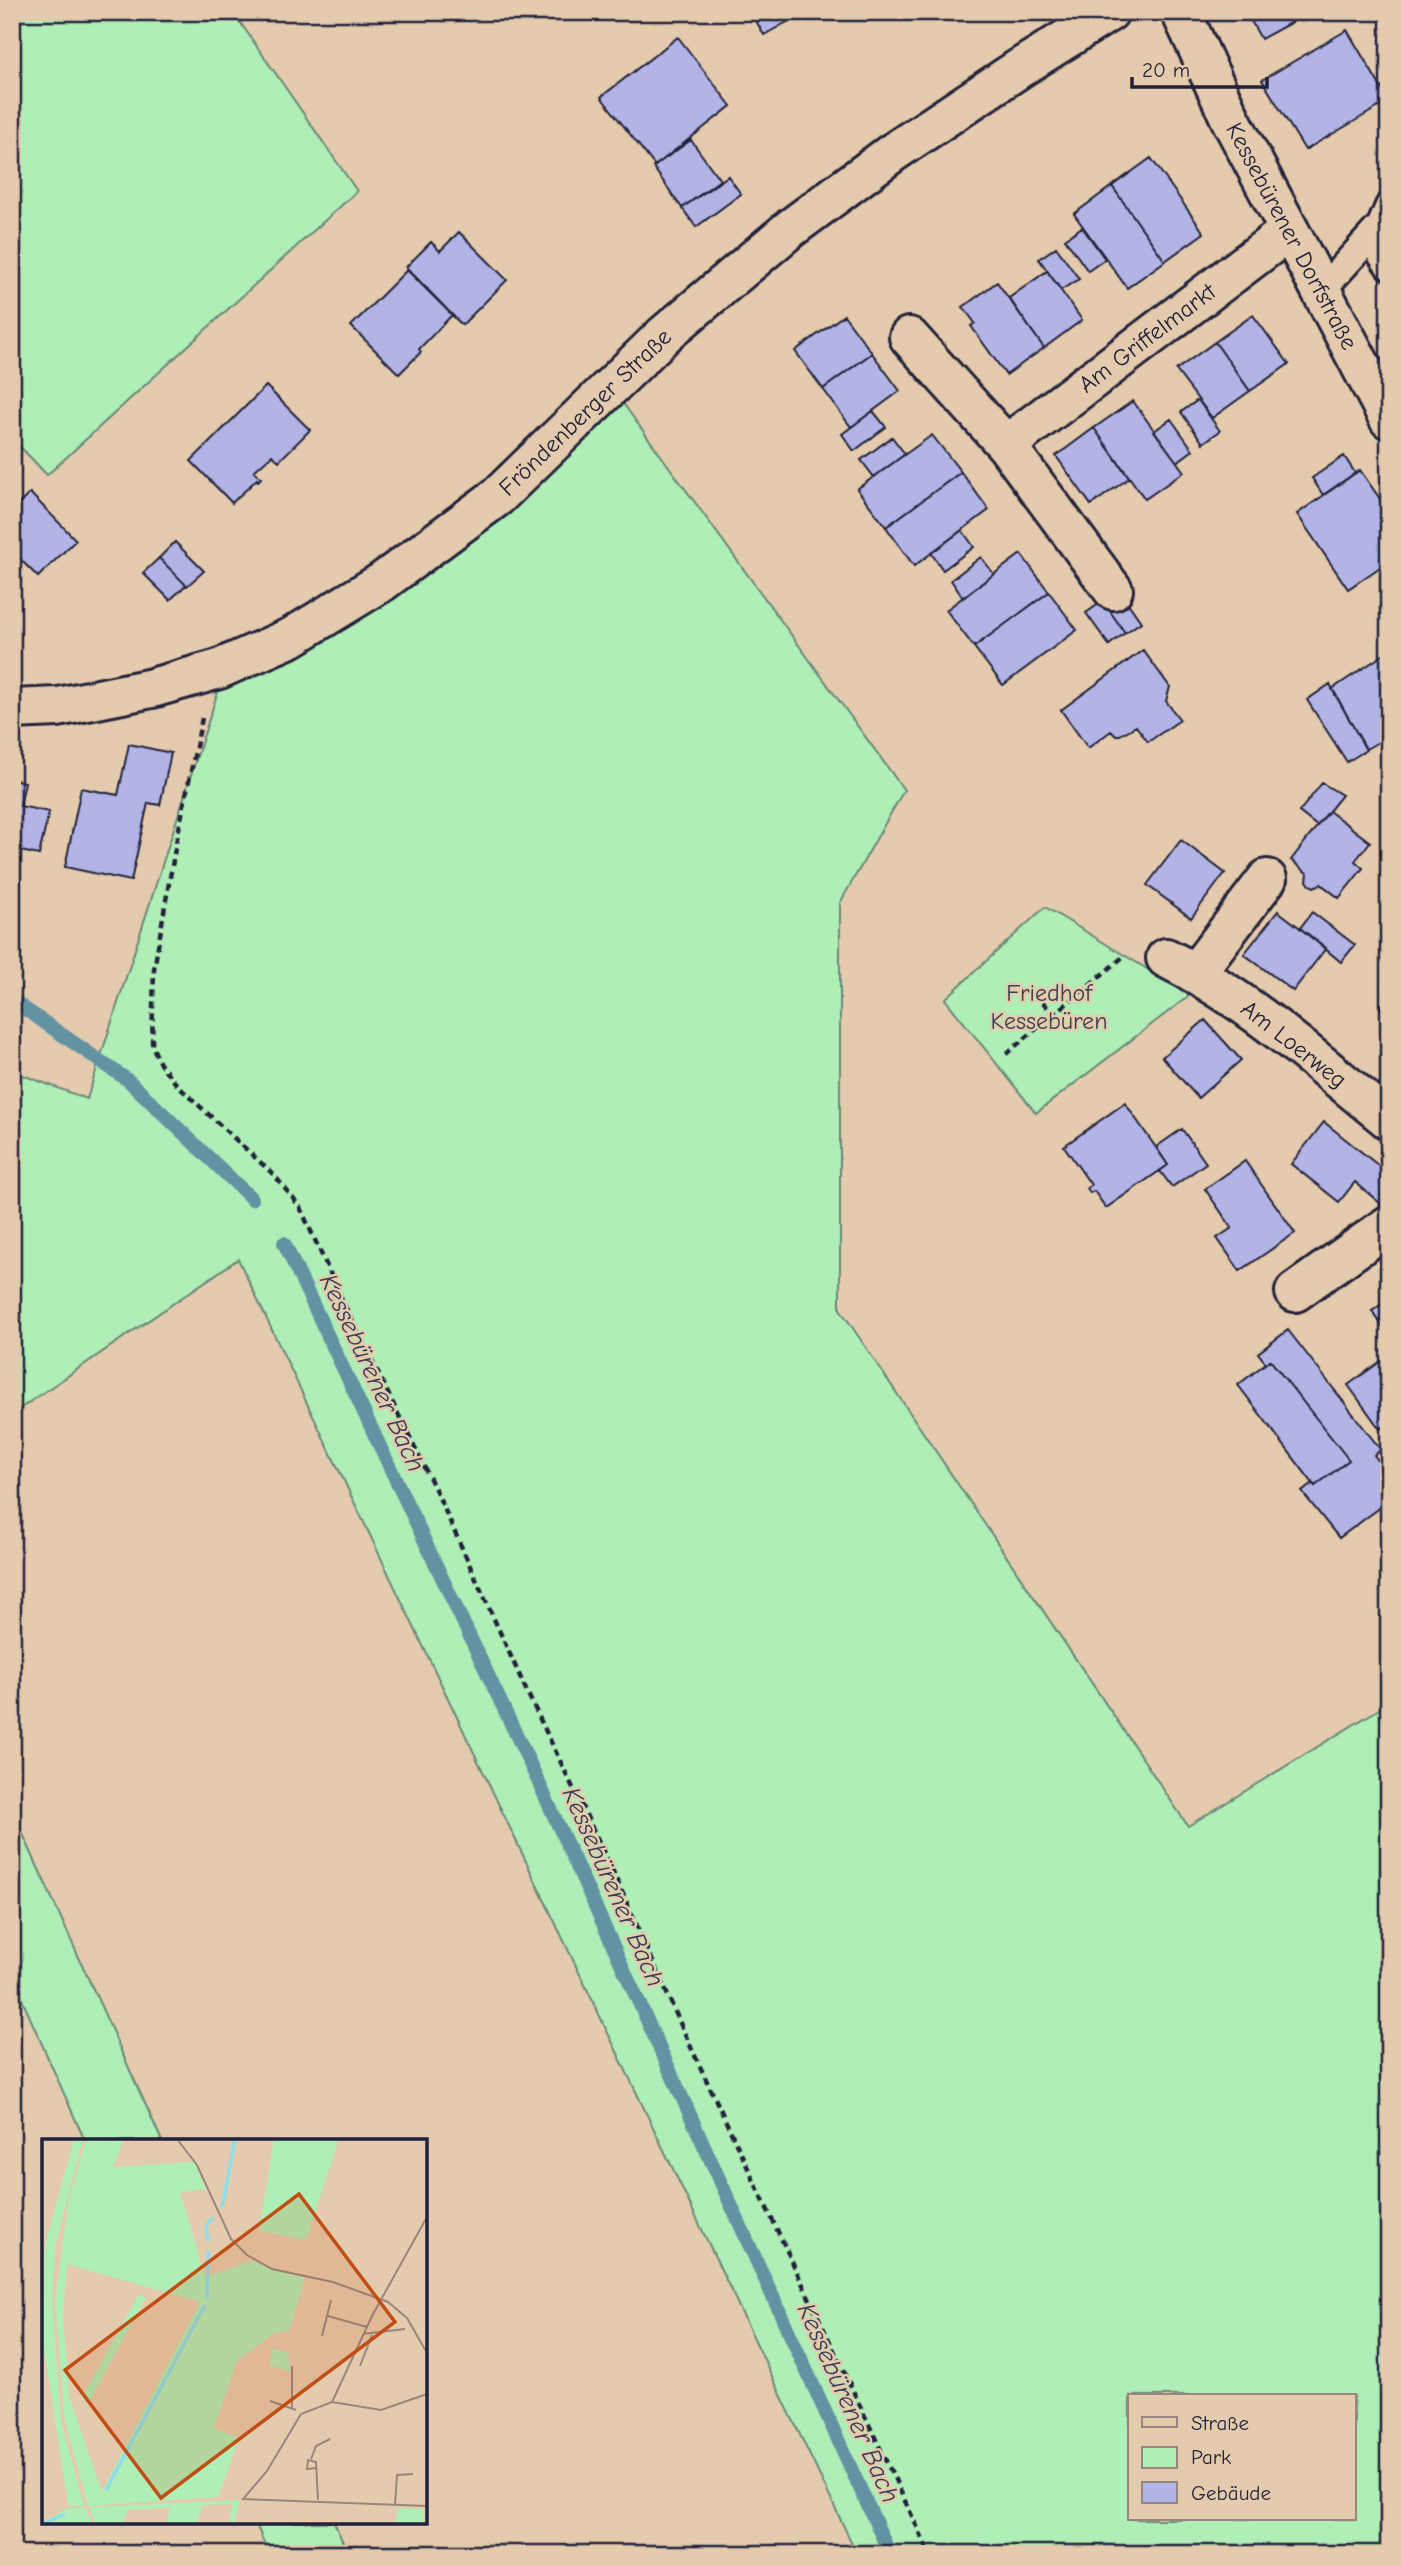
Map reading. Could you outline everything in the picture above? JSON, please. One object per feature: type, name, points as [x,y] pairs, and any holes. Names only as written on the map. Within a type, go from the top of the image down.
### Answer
[{"type":"street","name":"Fröndenberger Straße","points":[[12,709],[58,707],[152,688],[203,674],[292,637],[382,582],[497,497],[665,334],[791,228],[892,153],[1109,12]]},
{"type":"street","name":"Kessebürener Dorfstraße","points":[[1181,12],[1231,120],[1389,419]]},
{"type":"street","name":"Am Griffelmarkt","points":[[1006,445],[1289,231]]},
{"type":"street","points":[[909,337],[1006,445],[1113,590]]},
{"type":"street","points":[[1181,965],[1267,879]]},
{"type":"street","name":"Am Loerweg","points":[[1181,965],[1251,1009],[1389,1120]]},
{"type":"street","points":[[1295,1292],[1389,1225]]},
{"type":"lane","points":[[1321,291],[1381,225],[1389,206]]},
{"type":"lane","points":[[1370,238],[1389,266]]},
{"type":"path","points":[[203,674],[201,727],[176,843],[154,969],[152,1045],[160,1064],[178,1086],[274,1175],[300,1207],[344,1304],[438,1495],[527,1692],[611,1867],[688,2041],[930,2554]]},
{"type":"path","points":[[1006,1054],[1138,945],[1181,965]]},
{"type":"path","points":[[1035,993],[1053,1014]]},
{"type":"green space","points":[[12,12],[233,12],[357,191],[47,475],[12,438]]},
{"type":"green space","points":[[622,402],[904,790],[840,903],[840,1309],[1188,1826],[1389,1703],[1389,2554],[857,2554],[238,1259],[12,1414],[12,1071],[87,1099],[219,688],[301,654],[390,601],[506,515]]},
{"type":"green space","name":"Friedhof Kessebüren","points":[[1045,907],[1190,995],[1036,1113],[945,999]]},
{"type":"green space","points":[[12,1810],[161,2139],[84,2139],[12,1977]]},
{"type":"green space","points":[[256,2524],[335,2524],[348,2554],[269,2554]]},
{"type":"building","points":[[751,12],[805,12],[764,35]]},
{"type":"building","points":[[1246,12],[1286,12],[1292,22],[1261,39]]},
{"type":"building","points":[[1286,12],[1308,12],[1292,22]]},
{"type":"building","points":[[1347,30],[1389,101],[1305,150],[1262,80]]},
{"type":"building","points":[[678,37],[731,106],[655,166],[601,97]]},
{"type":"building","points":[[691,140],[720,180],[682,208],[653,167]]},
{"type":"building","points":[[1151,158],[1204,233],[1165,261],[1112,186]]},
{"type":"building","points":[[728,176],[741,194],[696,227],[682,208]]},
{"type":"building","points":[[1112,186],[1165,261],[1127,288],[1074,214]]},
{"type":"building","points":[[1082,227],[1105,259],[1088,271],[1065,239]]},
{"type":"building","points":[[459,232],[507,280],[462,325],[406,267],[431,242],[440,251]]},
{"type":"building","points":[[1056,247],[1079,279],[1061,290],[1039,259]]},
{"type":"building","points":[[407,270],[452,315],[399,374],[351,326]]},
{"type":"building","points":[[1047,271],[1082,320],[1044,348],[1009,298]]},
{"type":"building","points":[[997,282],[1044,348],[1006,375],[971,326],[975,323],[963,307]]},
{"type":"building","points":[[844,315],[872,353],[823,389],[795,351]]},
{"type":"building","points":[[1253,315],[1289,364],[1250,391],[1215,342]]},
{"type":"building","points":[[1215,342],[1250,391],[1212,418],[1176,370]]},
{"type":"building","points":[[872,353],[900,391],[851,427],[823,389]]},
{"type":"building","points":[[266,386],[310,430],[279,461],[272,455],[254,471],[261,478],[232,503],[191,461]]},
{"type":"building","points":[[1198,400],[1220,431],[1203,443],[1181,412]]},
{"type":"building","points":[[1133,401],[1184,472],[1145,499],[1094,428]]},
{"type":"building","points":[[873,411],[886,427],[854,451],[842,434]]},
{"type":"building","points":[[1171,419],[1193,450],[1177,462],[1154,431]]},
{"type":"building","points":[[1094,428],[1129,478],[1091,505],[1056,456]]},
{"type":"building","points":[[932,435],[961,472],[886,527],[857,489]]},
{"type":"building","points":[[892,437],[905,454],[874,477],[861,460]]},
{"type":"building","points":[[1344,456],[1355,473],[1323,495],[1312,478]]},
{"type":"building","points":[[1360,470],[1389,512],[1389,561],[1348,589],[1297,514]]},
{"type":"building","points":[[961,472],[989,510],[914,566],[886,527]]},
{"type":"building","points":[[30,493],[76,540],[38,577],[12,551],[12,511]]},
{"type":"building","points":[[962,530],[974,547],[943,570],[931,553]]},
{"type":"building","points":[[175,542],[204,571],[187,586],[159,558]]},
{"type":"building","points":[[1021,554],[1049,592],[974,647],[946,610]]},
{"type":"building","points":[[981,557],[994,574],[963,598],[951,580]]},
{"type":"building","points":[[159,558],[186,585],[170,600],[143,573]]},
{"type":"building","points":[[1119,590],[1141,622],[1125,633],[1103,601]]},
{"type":"building","points":[[1049,592],[1077,630],[1003,685],[974,647]]},
{"type":"building","points":[[1103,601],[1125,633],[1109,645],[1086,613]]},
{"type":"building","points":[[1143,650],[1170,687],[1166,701],[1180,720],[1148,742],[1136,726],[1120,735],[1111,731],[1088,748],[1061,710]]},
{"type":"building","points":[[1389,651],[1389,736],[1366,749],[1332,689]]},
{"type":"building","points":[[1330,684],[1366,750],[1347,762],[1307,700]]},
{"type":"building","points":[[129,744],[171,753],[160,805],[148,803],[131,881],[65,867],[81,788],[118,795]]},
{"type":"building","points":[[12,779],[25,782],[20,806],[49,812],[39,855],[12,849]]},
{"type":"building","points":[[1322,783],[1342,795],[1317,826],[1299,812]]},
{"type":"building","points":[[1329,811],[1370,842],[1355,861],[1363,868],[1339,898],[1321,884],[1314,887],[1310,885],[1307,881],[1308,874],[1291,860]]},
{"type":"building","points":[[1181,840],[1225,873],[1191,918],[1147,885]]},
{"type":"building","points":[[1278,911],[1326,948],[1293,991],[1244,954]]},
{"type":"building","points":[[1312,912],[1355,945],[1341,962],[1300,928]]},
{"type":"building","points":[[1381,1004],[1383,1007],[1389,1004],[1389,1021],[1379,1006]]},
{"type":"building","points":[[1205,1020],[1241,1060],[1198,1098],[1162,1057]]},
{"type":"building","points":[[1125,1103],[1168,1165],[1106,1208],[1094,1191],[1090,1193],[1087,1188],[1091,1185],[1064,1146]]},
{"type":"building","points":[[1324,1122],[1389,1174],[1389,1195],[1381,1204],[1355,1182],[1339,1202],[1291,1164]]},
{"type":"building","points":[[1182,1129],[1206,1163],[1172,1187],[1160,1171],[1168,1165],[1156,1147]]},
{"type":"building","points":[[1245,1161],[1295,1233],[1240,1271],[1217,1238],[1232,1228],[1205,1189]]},
{"type":"building","points":[[1389,1299],[1389,1335],[1372,1311]]},
{"type":"building","points":[[1288,1330],[1381,1450],[1374,1455],[1389,1475],[1389,1501],[1339,1538],[1302,1492],[1313,1483],[1315,1486],[1349,1460],[1270,1360],[1266,1363],[1258,1353]]},
{"type":"building","points":[[1270,1360],[1349,1460],[1315,1486],[1238,1385]]},
{"type":"building","points":[[1381,1361],[1389,1371],[1389,1422],[1380,1429],[1348,1385]]},
{"type":"waterway","name":"Kessebürener Bach","points":[[12,1000],[129,1081],[252,1199]]},
{"type":"waterway","name":"Kessebürener Bach","points":[[284,1243],[539,1783],[890,2554]]}]
